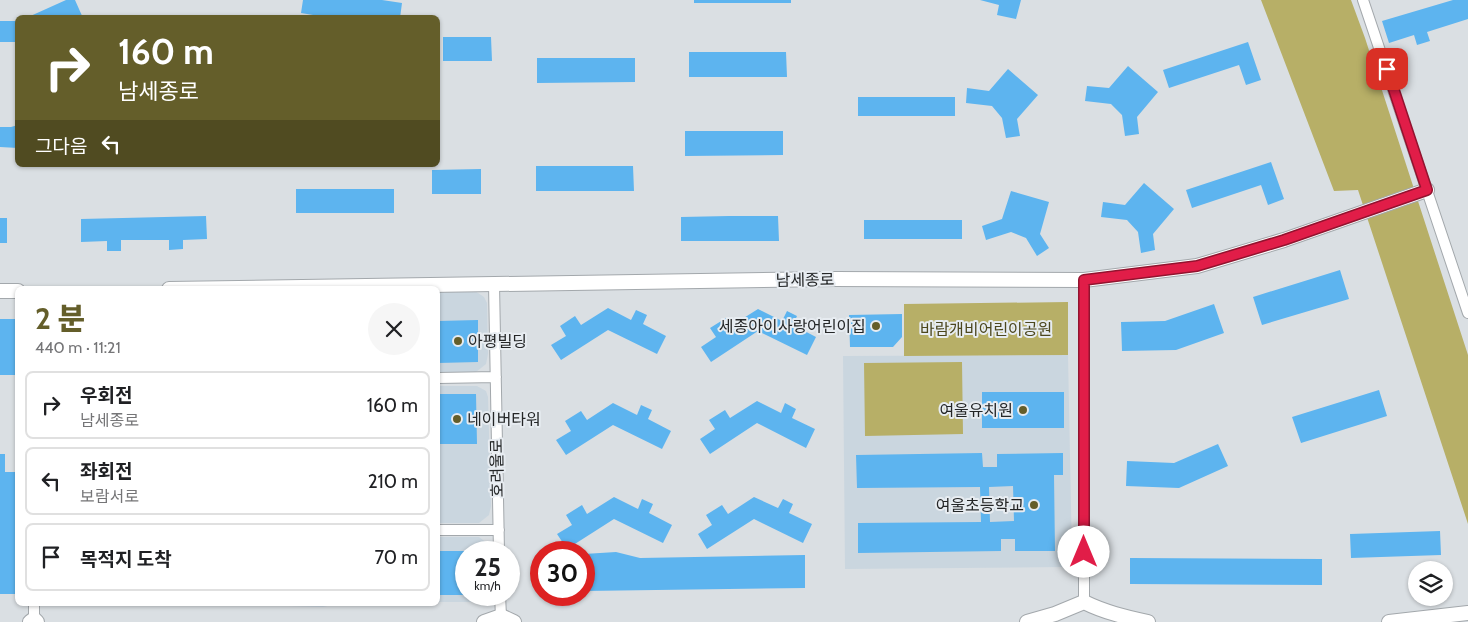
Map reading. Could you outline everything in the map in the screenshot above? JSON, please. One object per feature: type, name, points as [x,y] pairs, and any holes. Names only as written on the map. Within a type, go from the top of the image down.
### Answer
[{"type":"street","points":[[1364,0],[1468,313]]},
{"type":"street","name":"남세종로","points":[[364,286],[834,279],[1084,280],[1197,266],[1284,240],[1427,190]]},
{"type":"street","points":[[1084,280],[1084,602]]},
{"type":"street","name":"호려울로","points":[[494,284],[499,541]]},
{"type":"street","points":[[0,291],[15,291]]},
{"type":"street","points":[[440,378],[496,377]]},
{"type":"street","points":[[440,530],[499,530]]},
{"type":"street","points":[[1027,622],[1055,614],[1084,602],[1105,611],[1148,622]]},
{"type":"street","points":[[34,606],[34,621]]},
{"type":"street","points":[[501,606],[501,616]]},
{"type":"street","points":[[1389,622],[1468,613]]},
{"type":"street","points":[[484,622],[501,616],[514,622]]},
{"type":"shaded area","points":[[475,291],[484,297],[487,303],[488,354],[486,364],[476,372],[440,372],[440,292]]},
{"type":"shaded area","points":[[1068,355],[1072,557],[1063,567],[845,569],[843,356]]},
{"type":"shaded area","points":[[440,386],[477,386],[486,391],[488,397],[491,506],[489,515],[479,523],[440,523]]},
{"type":"shaded area","points":[[440,537],[479,537],[484,541],[455,541],[455,602],[440,602]]},
{"type":"shaded area","points":[[288,606],[327,606],[323,607]]},
{"type":"green space","points":[[1261,0],[1351,0],[1468,355],[1468,524],[1358,190],[1334,191]]},
{"type":"green space","name":"바람개비어린이공원","points":[[1068,302],[1068,355],[904,356],[904,304]]},
{"type":"green space","points":[[962,362],[963,434],[865,436],[864,363]]},
{"type":"building","points":[[66,0],[75,0],[82,15],[33,15]]},
{"type":"building","points":[[303,0],[382,0],[402,3],[400,15],[313,15],[301,13]]},
{"type":"building","points":[[694,0],[791,0],[791,3],[694,3]]},
{"type":"building","points":[[980,0],[1021,0],[1016,19],[997,15],[999,5]]},
{"type":"building","points":[[1453,0],[1468,0],[1468,19],[1427,32],[1430,41],[1417,45],[1414,35],[1389,43],[1382,21]]},
{"type":"building","points":[[0,21],[15,21],[15,42],[0,42]]},
{"type":"building","points":[[443,37],[491,37],[492,61],[443,61]]},
{"type":"building","points":[[1248,42],[1261,80],[1246,85],[1239,65],[1169,88],[1163,70]]},
{"type":"building","points":[[689,52],[786,52],[787,77],[689,77]]},
{"type":"building","points":[[537,58],[635,58],[635,82],[537,83]]},
{"type":"building","points":[[1128,66],[1158,92],[1137,117],[1139,134],[1125,136],[1122,115],[1111,104],[1085,101],[1087,86],[1109,88]]},
{"type":"building","points":[[1008,69],[1038,95],[1017,119],[1020,136],[1006,138],[1002,118],[992,106],[966,103],[967,88],[989,91]]},
{"type":"building","points":[[858,97],[955,97],[955,116],[858,116]]},
{"type":"building","points":[[15,126],[15,148],[0,147],[0,127]]},
{"type":"building","points":[[685,131],[783,131],[783,155],[685,156]]},
{"type":"building","points":[[1271,162],[1284,199],[1268,205],[1261,185],[1192,208],[1186,190]]},
{"type":"building","points":[[536,166],[633,166],[634,191],[536,191]]},
{"type":"building","points":[[481,169],[481,194],[432,194],[432,170]]},
{"type":"building","points":[[1144,183],[1174,209],[1153,234],[1155,250],[1141,253],[1138,232],[1127,220],[1101,217],[1103,202],[1125,205]]},
{"type":"building","points":[[296,189],[394,189],[394,213],[296,213]]},
{"type":"building","points":[[1011,191],[1049,202],[1040,234],[1049,248],[1037,256],[1026,238],[1011,232],[986,240],[982,226],[1002,219]]},
{"type":"building","points":[[206,216],[207,239],[183,240],[183,249],[169,250],[169,240],[121,240],[121,251],[107,251],[107,241],[81,242],[81,219]]},
{"type":"building","points":[[778,216],[779,241],[681,241],[681,217]]},
{"type":"building","points":[[0,218],[7,218],[7,243],[0,243]]},
{"type":"building","points":[[864,220],[962,220],[962,239],[864,239]]},
{"type":"building","points":[[1340,270],[1349,299],[1262,325],[1253,297]]},
{"type":"building","points":[[1214,304],[1224,333],[1176,350],[1122,351],[1121,322],[1165,321]]},
{"type":"building","points":[[608,308],[631,320],[636,310],[647,315],[643,324],[666,336],[657,354],[608,330],[561,360],[551,345],[566,336],[560,326],[575,316],[581,325]]},
{"type":"building","points":[[758,309],[782,321],[787,311],[797,316],[793,325],[816,337],[807,355],[758,331],[711,362],[701,347],[716,337],[710,328],[726,318],[731,326]]},
{"type":"building","name":"세종아이사랑어린이집","points":[[902,314],[902,337],[893,347],[850,347],[849,315]]},
{"type":"building","points":[[0,319],[15,319],[15,375],[0,375]]},
{"type":"building","name":"아평빌딩","points":[[478,320],[478,362],[440,363],[440,321]]},
{"type":"building","points":[[1379,390],[1387,416],[1301,443],[1292,417]]},
{"type":"building","name":"여울유치원","points":[[982,392],[1064,392],[1064,428],[982,428]]},
{"type":"building","name":"네이버타워","points":[[440,394],[476,394],[477,444],[440,444]]},
{"type":"building","points":[[757,401],[781,413],[785,403],[796,409],[792,418],[815,429],[806,448],[757,423],[710,454],[700,439],[715,429],[709,420],[725,410],[730,418]]},
{"type":"building","points":[[613,403],[637,415],[641,405],[652,410],[648,419],[671,431],[662,449],[613,425],[566,455],[556,440],[571,431],[565,421],[581,411],[587,420]]},
{"type":"building","points":[[1218,444],[1228,466],[1179,488],[1126,486],[1127,461],[1174,463]]},
{"type":"building","name":"여울초등학교","points":[[982,453],[983,467],[997,467],[997,454],[1063,453],[1063,475],[1054,475],[1055,551],[1015,551],[1015,539],[1001,539],[1001,551],[858,553],[858,523],[981,522],[980,487],[857,488],[856,455]],"holes":[[[1013,486],[1014,521],[990,522],[989,487]]]},
{"type":"building","points":[[0,454],[5,454],[5,472],[15,472],[15,594],[0,594]]},
{"type":"building","points":[[614,497],[638,509],[642,499],[653,504],[649,513],[672,525],[663,543],[614,519],[580,541],[562,541],[557,534],[572,525],[566,515],[582,505],[587,514]]},
{"type":"building","points":[[754,497],[778,508],[783,499],[793,504],[789,513],[812,524],[803,543],[754,519],[707,549],[698,534],[712,525],[706,515],[722,505],[728,514]]},
{"type":"building","points":[[1440,531],[1441,555],[1351,558],[1350,534]]},
{"type":"building","points":[[440,551],[455,551],[455,595],[440,595]]},
{"type":"building","points":[[616,552],[640,558],[805,555],[805,588],[595,591],[595,553]]},
{"type":"building","points":[[1130,558],[1322,559],[1322,585],[1130,584]]},
{"type":"place","name":"세종아이사랑어린이집","points":[[876,326]]},
{"type":"place","name":"아평빌딩","points":[[458,341]]},
{"type":"place","name":"여울유치원","points":[[1023,410]]},
{"type":"place","name":"네이버타워","points":[[457,419]]},
{"type":"place","name":"여울초등학교","points":[[1034,505]]},
{"type":"route","points":[[1084,552],[1084,280],[1197,266],[1284,240],[1427,190],[1387,69]]}]
